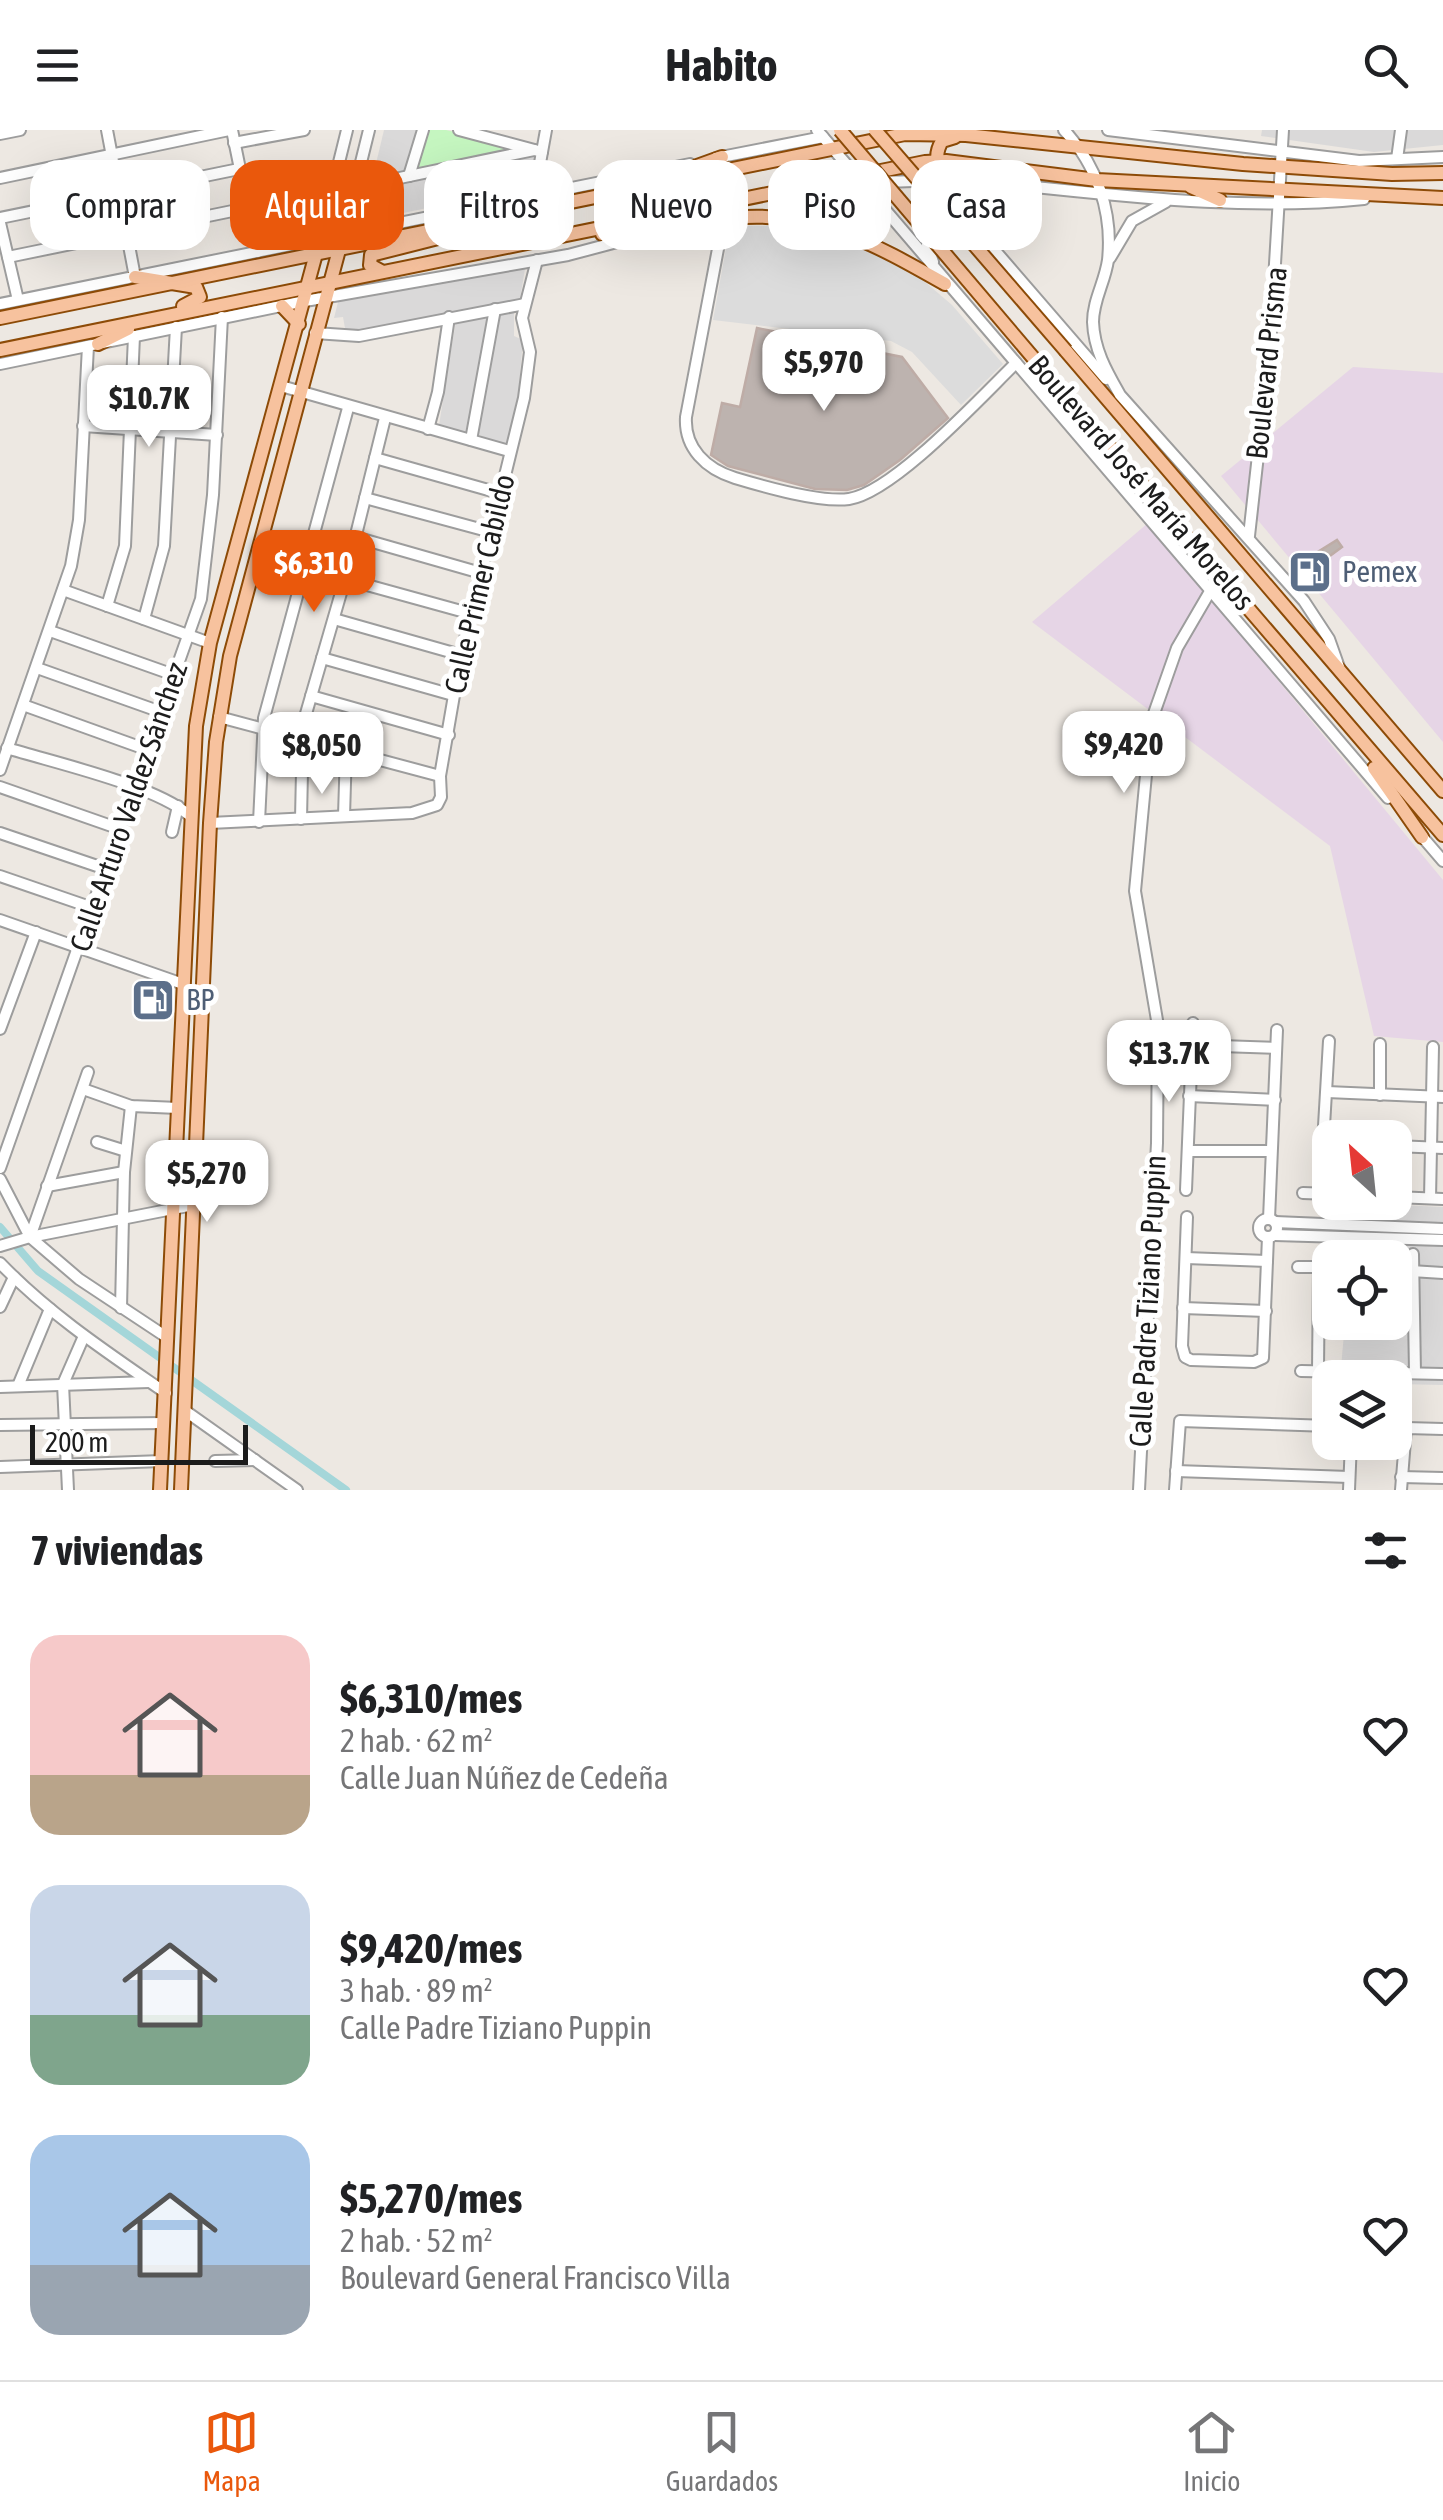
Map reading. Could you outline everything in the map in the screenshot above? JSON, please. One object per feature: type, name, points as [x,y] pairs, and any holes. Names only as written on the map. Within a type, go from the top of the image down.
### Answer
[{"type":"main road","name":"Boulevard José María Morelos","points":[[840,130],[1443,835]]},
{"type":"main road","name":"Boulevard José María Morelos","points":[[875,130],[1443,791]]},
{"type":"main road","points":[[748,167],[924,132],[1279,166],[1392,174],[1443,173]]},
{"type":"main road","points":[[937,160],[939,146],[950,137],[1027,142]]},
{"type":"main road","points":[[714,160],[722,157]]},
{"type":"main road","points":[[1042,173],[1280,196],[1443,198]]},
{"type":"main road","points":[[1184,184],[1220,200]]},
{"type":"main road","points":[[748,219],[776,217],[830,226],[871,242],[945,284]]},
{"type":"main road","points":[[0,350],[306,294],[329,283],[594,230]]},
{"type":"main road","points":[[584,233],[594,233]]},
{"type":"main road","points":[[381,272],[370,265],[370,255],[424,242]]},
{"type":"main road","points":[[160,1490],[183,984],[184,810],[210,644],[317,250]]},
{"type":"main road","points":[[0,318],[324,250]]},
{"type":"main road","points":[[181,1490],[210,822],[219,717],[234,642],[339,250]]},
{"type":"main road","points":[[93,345],[198,300],[198,289],[135,277]]},
{"type":"main road","points":[[282,306],[298,327],[298,344],[288,377],[300,394]]},
{"type":"main road","points":[[279,470],[292,404],[281,386]]},
{"type":"main road","points":[[1327,700],[1422,837]]},
{"type":"main road","points":[[177,1138],[184,1148],[181,1196],[194,1206]]},
{"type":"main road","points":[[173,1209],[186,1218],[183,1276],[188,1290]]},
{"type":"street","points":[[0,134],[20,130]]},
{"type":"street","points":[[107,130],[113,160]]},
{"type":"street","points":[[0,178],[230,130],[237,160]]},
{"type":"street","points":[[234,143],[304,130]]},
{"type":"street","points":[[340,160],[348,130]]},
{"type":"street","points":[[361,160],[368,130]]},
{"type":"street","points":[[409,176],[423,130]]},
{"type":"street","points":[[458,130],[538,151]]},
{"type":"street","points":[[537,160],[546,130]]},
{"type":"street","points":[[765,148],[785,138],[791,130]]},
{"type":"street","points":[[1064,130],[1098,180],[1108,226],[1108,264]]},
{"type":"street","points":[[1108,130],[1359,161],[1443,157]]},
{"type":"street","name":"Boulevard Prisma","points":[[1249,536],[1270,347],[1283,130]]},
{"type":"street","points":[[1397,159],[1400,130]]},
{"type":"street","points":[[574,188],[820,133],[843,160]]},
{"type":"street","points":[[404,177],[538,151]]},
{"type":"street","points":[[1359,161],[1392,174]]},
{"type":"street","points":[[1042,188],[1176,200],[1280,196]]},
{"type":"street","points":[[1120,395],[1099,355],[1094,308],[1108,264],[1132,221],[1150,208],[1176,200]]},
{"type":"street","points":[[18,300],[0,220],[30,214]]},
{"type":"street","points":[[945,284],[930,255],[927,235],[936,220],[959,214],[972,223],[1120,395],[1249,536],[1322,625],[1340,670]]},
{"type":"street","points":[[891,218],[1443,861]]},
{"type":"street","points":[[0,364],[282,306],[306,294],[324,298],[594,246]]},
{"type":"street","points":[[8,257],[45,250]]},
{"type":"street","points":[[131,250],[135,277]]},
{"type":"street","points":[[0,288],[1,304],[267,250]]},
{"type":"street","points":[[717,250],[686,427],[698,456],[731,476],[838,500],[859,497],[926,449],[1016,363]]},
{"type":"street","name":"Calle Primer Cabildo","points":[[344,816],[422,812],[437,805],[441,797],[440,776],[460,655],[530,360],[523,328],[537,260]]},
{"type":"street","points":[[316,332],[345,338],[525,304]]},
{"type":"street","points":[[471,440],[495,309]]},
{"type":"street","points":[[428,428],[449,317]]},
{"type":"street","name":"Calle Arturo Valdez Sánchez","points":[[0,1168],[174,675],[208,562],[222,318]]},
{"type":"street","points":[[144,619],[164,546],[176,327]]},
{"type":"street","points":[[107,606],[125,546],[134,336]]},
{"type":"street","points":[[0,770],[64,590],[78,520],[83,426],[93,345]]},
{"type":"street","points":[[281,386],[509,452]]},
{"type":"street","points":[[259,822],[262,729],[348,408]]},
{"type":"street","points":[[301,819],[301,738],[385,418]]},
{"type":"street","points":[[83,426],[217,435]]},
{"type":"street","points":[[375,458],[499,492]]},
{"type":"street","points":[[365,498],[491,532]]},
{"type":"street","points":[[356,537],[481,573]]},
{"type":"street","points":[[258,555],[472,614]]},
{"type":"street","name":"Calle Padre Tiziano Puppin","points":[[1139,1490],[1157,1144],[1158,1026],[1135,891],[1151,722],[1177,648],[1212,588]]},
{"type":"street","points":[[64,590],[210,644]]},
{"type":"street","points":[[334,620],[460,655]]},
{"type":"street","points":[[50,631],[174,675]]},
{"type":"street","points":[[322,658],[453,695]]},
{"type":"street","points":[[37,668],[161,712]]},
{"type":"street","points":[[312,696],[449,735]]},
{"type":"street","points":[[22,705],[148,750]]},
{"type":"street","points":[[219,717],[440,776]]},
{"type":"street","points":[[8,748],[134,788],[184,810],[172,832]]},
{"type":"street","points":[[210,822],[344,816],[346,750]]},
{"type":"street","points":[[0,788],[120,829]]},
{"type":"street","points":[[0,833],[106,869]]},
{"type":"street","points":[[0,876],[93,908]]},
{"type":"street","points":[[0,920],[183,984]]},
{"type":"street","points":[[0,1029],[36,932]]},
{"type":"street","points":[[1186,1190],[1193,1023]]},
{"type":"street","points":[[1187,1217],[1185,1357],[1262,1361],[1272,1220],[1277,1030]]},
{"type":"street","points":[[1326,1120],[1329,1040]]},
{"type":"street","points":[[1380,1044],[1380,1094]]},
{"type":"street","points":[[1191,1045],[1276,1048]]},
{"type":"street","points":[[1430,1198],[1438,1147],[1433,1047]]},
{"type":"street","points":[[25,1238],[88,1072]]},
{"type":"street","points":[[82,1089],[131,1106],[178,1108]]},
{"type":"street","points":[[1326,1092],[1438,1097]]},
{"type":"street","points":[[1189,1096],[1274,1100]]},
{"type":"street","points":[[121,1308],[124,1172],[131,1106]]},
{"type":"street","points":[[97,1142],[126,1151]]},
{"type":"street","points":[[1412,1146],[1438,1147]]},
{"type":"street","points":[[1188,1152],[1272,1152]]},
{"type":"street","points":[[47,1186],[124,1172]]},
{"type":"street","points":[[0,1179],[25,1238],[168,1338]]},
{"type":"street","points":[[1302,1194],[1312,1194]]},
{"type":"street","points":[[1412,1197],[1443,1199]]},
{"type":"street","points":[[3,1245],[194,1206]]},
{"type":"street","points":[[1272,1220],[1305,1229],[1416,1233],[1443,1229]]},
{"type":"street","points":[[1271,1236],[1305,1229]]},
{"type":"street","points":[[1416,1233],[1443,1240]]},
{"type":"street","points":[[1413,1254],[1415,1373]]},
{"type":"street","points":[[1186,1258],[1267,1261]]},
{"type":"street","points":[[0,1263],[84,1336],[166,1393]]},
{"type":"street","points":[[1298,1266],[1312,1267]]},
{"type":"street","points":[[1413,1271],[1443,1273]]},
{"type":"street","points":[[0,1308],[14,1277]]},
{"type":"street","points":[[18,1386],[50,1308]]},
{"type":"street","points":[[1183,1308],[1266,1312]]},
{"type":"street","points":[[68,1490],[63,1384],[84,1336]]},
{"type":"street","points":[[1300,1371],[1312,1371]]},
{"type":"street","points":[[1412,1373],[1443,1374]]},
{"type":"street","points":[[0,1387],[150,1382]]},
{"type":"street","points":[[184,1410],[298,1490]]},
{"type":"street","points":[[1175,1490],[1180,1421],[1312,1425]]},
{"type":"street","points":[[0,1425],[164,1422]]},
{"type":"street","points":[[1401,1490],[1406,1428],[1443,1429]]},
{"type":"street","points":[[216,1461],[256,1460]]},
{"type":"street","points":[[1349,1490],[1350,1460]]},
{"type":"street","points":[[0,1467],[162,1461]]},
{"type":"street","points":[[1176,1471],[1349,1477]]},
{"type":"street","points":[[1402,1476],[1443,1478]]},
{"type":"shaded area","points":[[384,130],[428,130],[414,172],[404,174],[404,160],[377,160]]},
{"type":"shaded area","points":[[1262,130],[1443,130],[1443,145],[1374,152],[1261,136]]},
{"type":"shaded area","points":[[538,153],[536,160],[500,160]]},
{"type":"shaded area","points":[[424,174],[424,209],[404,213],[404,178]]},
{"type":"shaded area","points":[[748,226],[768,226],[768,250],[870,250],[904,264],[952,305],[1003,364],[961,405],[912,352],[891,341],[713,320],[726,250],[748,250]]},
{"type":"shaded area","points":[[526,263],[520,299],[346,334],[343,317],[334,318],[339,298]]},
{"type":"shaded area","points":[[514,311],[514,336],[523,340],[517,410],[507,447],[477,434],[496,312]]},
{"type":"shaded area","points":[[493,312],[470,435],[439,425],[456,320]]},
{"type":"shaded area","points":[[1353,367],[1443,373],[1443,742],[1221,476]]},
{"type":"shaded area","points":[[1148,523],[1443,880],[1443,1042],[1374,1036],[1330,846],[1032,622]]},
{"type":"shaded area","points":[[1412,1206],[1443,1207],[1443,1385],[1412,1384],[1412,1360],[1342,1360],[1343,1340],[1412,1340],[1412,1240],[1354,1240],[1355,1220],[1412,1220]]},
{"type":"green space","points":[[428,130],[446,130],[514,145],[512,150],[467,160],[424,160],[424,170],[414,172]]},
{"type":"building","points":[[757,328],[902,357],[948,418],[900,460],[864,485],[847,490],[815,489],[728,466],[711,455],[722,403],[740,407]]},
{"type":"building","name":"Pemex","points":[[1337,540],[1342,547],[1319,564],[1323,570],[1316,575],[1321,582],[1312,589],[1295,566]]},
{"type":"waterway","points":[[0,1227],[38,1271],[346,1490]]},
{"type":"place","name":"Pemex","points":[[1310,572]]},
{"type":"place","name":"BP","points":[[153,1000]]}]
